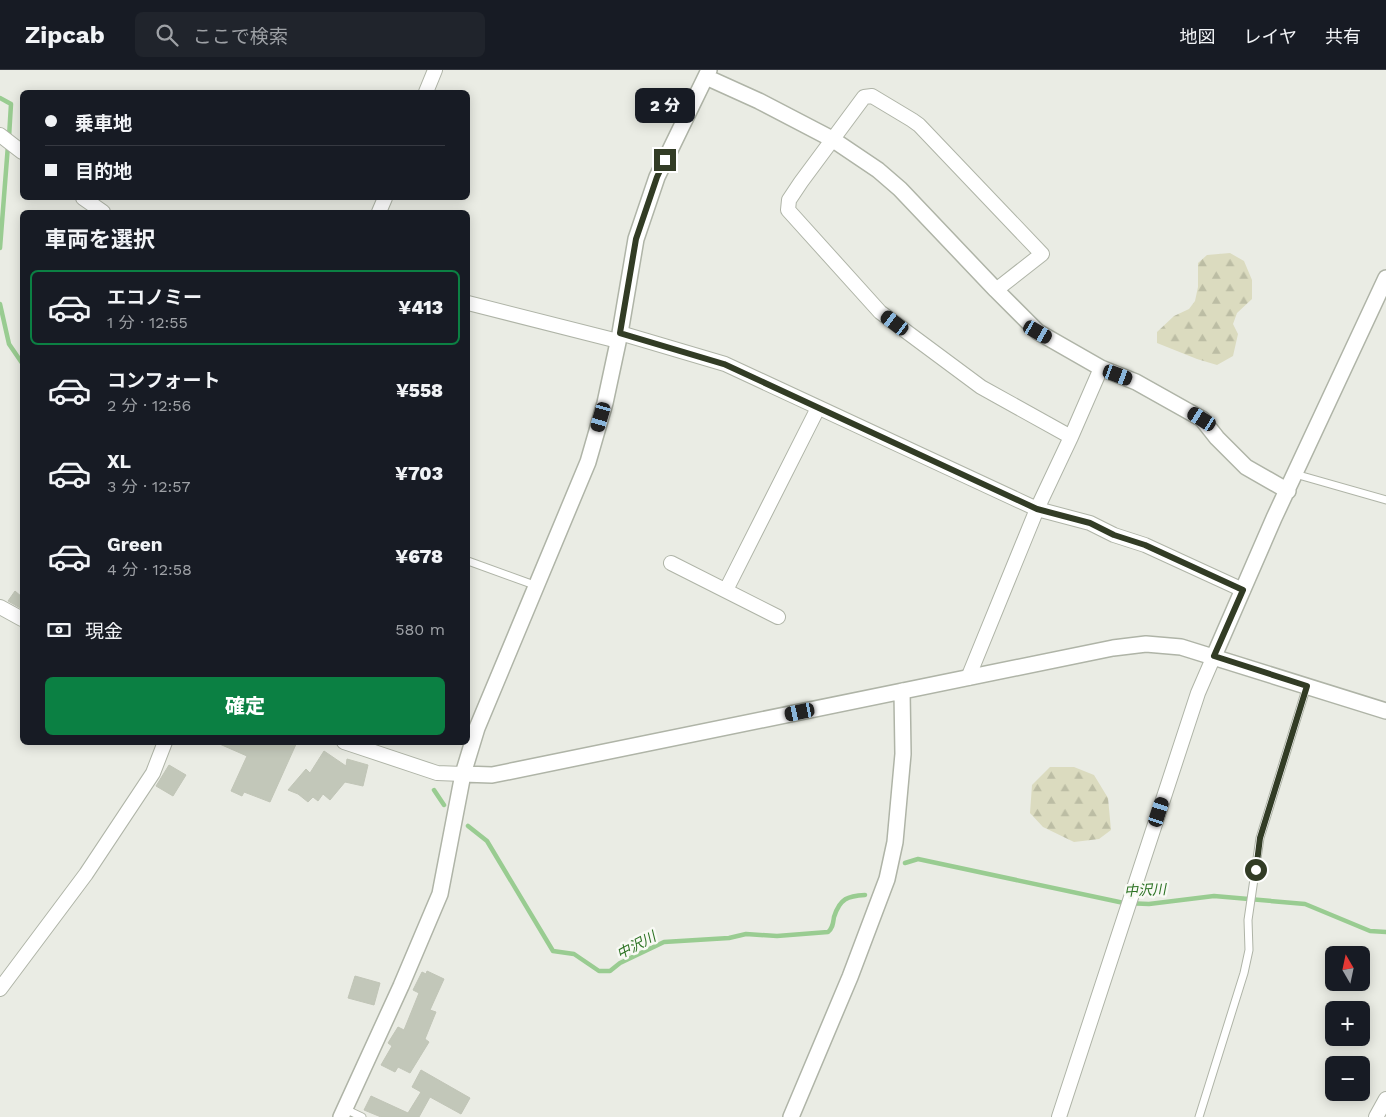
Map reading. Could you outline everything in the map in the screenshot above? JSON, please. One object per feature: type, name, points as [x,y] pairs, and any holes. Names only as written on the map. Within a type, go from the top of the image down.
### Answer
[{"type":"street","points":[[427,90],[434,70]]},
{"type":"street","points":[[343,1113],[401,986],[440,894],[463,774],[477,728],[538,586],[588,462],[605,402],[639,230],[657,177],[708,73],[832,139],[878,170],[900,189],[1038,332],[1101,368],[1136,382],[1202,419],[1217,438],[1246,467],[1288,491]]},
{"type":"street","points":[[996,290],[1042,254],[919,125],[872,96],[864,97],[789,200],[788,210],[880,312],[981,388],[1071,438]]},
{"type":"street","points":[[0,135],[20,150]]},
{"type":"street","points":[[86,200],[100,210]]},
{"type":"street","points":[[1059,1117],[1198,693],[1274,518],[1377,303],[1386,278]]},
{"type":"street","points":[[470,303],[619,337],[724,364],[1037,509],[1090,523],[1114,535],[1145,545],[1243,590]]},
{"type":"street","points":[[968,678],[1037,509],[1071,438],[1101,368]]},
{"type":"street","points":[[726,590],[818,408]]},
{"type":"street","points":[[671,563],[778,617]]},
{"type":"street","points":[[0,607],[20,618]]},
{"type":"street","points":[[361,745],[437,773],[492,774],[1112,648],[1146,644],[1181,647],[1214,656],[1386,711]]},
{"type":"street","points":[[790,1117],[848,982],[887,879],[895,842],[903,754],[902,691]]},
{"type":"street","points":[[0,989],[86,874],[153,773],[164,745]]},
{"type":"street","points":[[1376,1117],[1386,1099]]},
{"type":"lane","points":[[1295,474],[1386,500]]},
{"type":"lane","points":[[470,561],[538,586]]},
{"type":"lane","points":[[1199,1117],[1244,973],[1249,950],[1248,920],[1260,838],[1307,686]]},
{"type":"lane","points":[[343,1113],[362,1117]]},
{"type":"green space","points":[[1230,253],[1244,261],[1252,280],[1252,299],[1237,313],[1233,324],[1238,334],[1233,356],[1217,365],[1157,343],[1157,332],[1174,316],[1189,309],[1195,301],[1198,287],[1198,263],[1207,255]]},
{"type":"green space","points":[[1050,767],[1074,767],[1094,775],[1108,798],[1111,830],[1099,839],[1074,842],[1043,827],[1030,813],[1032,785]]},
{"type":"building","points":[[15,591],[20,595],[20,608],[8,601]]},
{"type":"building","points":[[222,745],[296,745],[270,802],[244,792],[242,796],[231,791],[247,756]]},
{"type":"building","points":[[324,751],[346,766],[347,759],[368,765],[363,786],[345,782],[330,800],[323,794],[318,801],[313,797],[308,802],[298,794],[288,790],[306,769],[310,773]]},
{"type":"building","points":[[169,765],[186,775],[173,796],[156,786]]},
{"type":"building","points":[[427,971],[444,979],[430,1010],[436,1012],[425,1039],[429,1042],[410,1073],[398,1067],[395,1072],[381,1065],[392,1046],[388,1043],[398,1027],[404,1030],[419,993],[413,990],[422,972],[426,974]]},
{"type":"building","points":[[355,976],[380,983],[374,1005],[348,998]]},
{"type":"building","points":[[421,1070],[470,1098],[461,1114],[430,1097],[419,1117],[381,1117],[364,1110],[371,1096],[408,1113],[421,1092],[412,1087]]},
{"type":"waterway","name":"中沢川","points":[[0,98],[11,104],[9,137]]},
{"type":"waterway","name":"中沢川","points":[[0,248],[8,145]]},
{"type":"waterway","name":"中沢川","points":[[0,304],[9,344],[20,360]]},
{"type":"waterway","name":"中沢川","points":[[434,790],[444,805]]},
{"type":"waterway","name":"中沢川","points":[[468,826],[487,841],[553,951],[574,954],[599,971],[610,971],[620,963],[664,942],[729,938],[746,934],[777,936],[828,932],[832,927],[836,911],[842,902],[849,897],[865,895]]},
{"type":"waterway","name":"中沢川","points":[[905,863],[918,859],[1124,903],[1149,904],[1214,896],[1305,904],[1370,931],[1386,932]]},
{"type":"route","points":[[665,160],[657,177],[636,239],[620,333],[724,364],[1037,509],[1090,523],[1114,535],[1145,545],[1243,590],[1214,656],[1307,686],[1260,838],[1256,870]]}]
